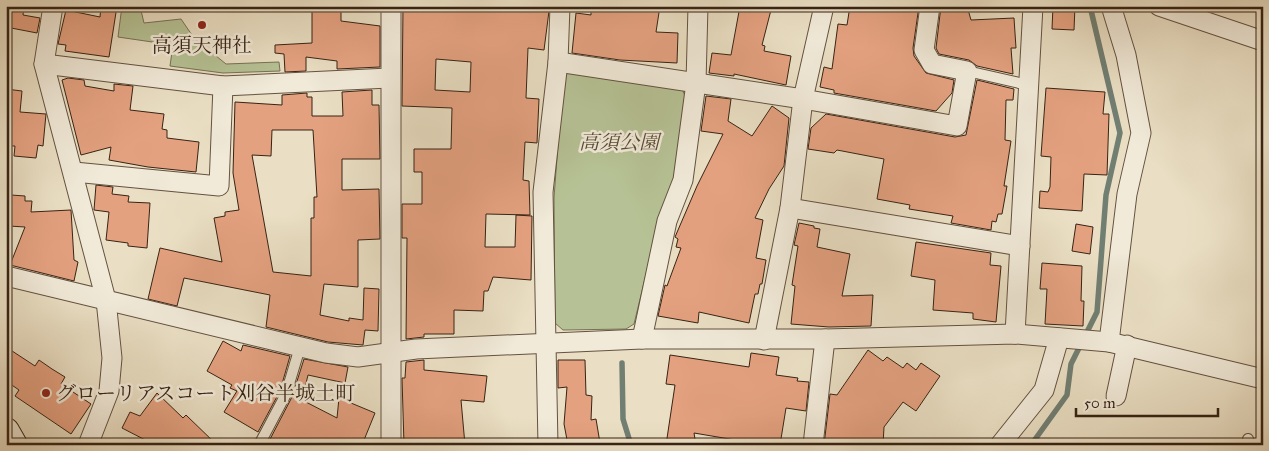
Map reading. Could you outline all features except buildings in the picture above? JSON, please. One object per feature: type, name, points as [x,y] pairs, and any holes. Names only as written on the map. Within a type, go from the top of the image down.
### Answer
[{"type":"main road","points":[[6,431],[14,445]]},
{"type":"street","points":[[53,6],[44,64],[74,172],[106,300],[112,358],[109,391],[88,445]]},
{"type":"street","points":[[390,445],[389,78],[391,6]]},
{"type":"street","points":[[548,445],[543,192],[558,62],[560,6]]},
{"type":"street","points":[[642,339],[667,221],[683,180],[696,83],[698,6]]},
{"type":"street","points":[[764,340],[790,208],[802,99],[824,6]]},
{"type":"street","points":[[558,62],[802,99],[957,126],[967,71],[932,64],[924,50],[930,6]]},
{"type":"street","points":[[1015,334],[1033,6]]},
{"type":"street","points":[[1109,342],[1128,194],[1141,133],[1126,55],[1111,6]]},
{"type":"street","points":[[1159,6],[1263,41]]},
{"type":"street","points":[[44,64],[223,86],[389,78]]},
{"type":"street","points":[[74,172],[220,186],[223,86]]},
{"type":"street","points":[[790,208],[1020,246]]},
{"type":"street","points":[[6,276],[326,353],[358,357],[416,349],[642,339],[764,340],[1015,334],[1127,345],[1263,379]]},
{"type":"street","points":[[1000,445],[1044,390],[1059,338]]},
{"type":"street","points":[[813,445],[825,339]]},
{"type":"street","points":[[1116,396],[1127,345]]},
{"type":"lane","points":[[967,71],[1028,85]]},
{"type":"lane","points":[[259,445],[286,394],[300,347]]},
{"type":"green space","points":[[122,6],[140,6],[144,23],[181,19],[194,38],[226,64],[279,62],[280,71],[223,73],[170,66],[173,45],[118,37]]},
{"type":"green space","name":"高須公園","points":[[569,72],[682,89],[686,98],[674,180],[659,221],[634,324],[626,329],[563,330],[555,323],[554,198],[563,77]]},
{"type":"waterway","points":[[1031,445],[1067,395],[1071,364],[1097,312],[1106,195],[1120,133],[1090,6]]},
{"type":"waterway","points":[[622,363],[623,419],[631,445]]},
{"type":"place","name":"高須天神社","points":[[202,25]]},
{"type":"place","name":"グローリアスコート刈谷半城土町","points":[[46,393]]}]
